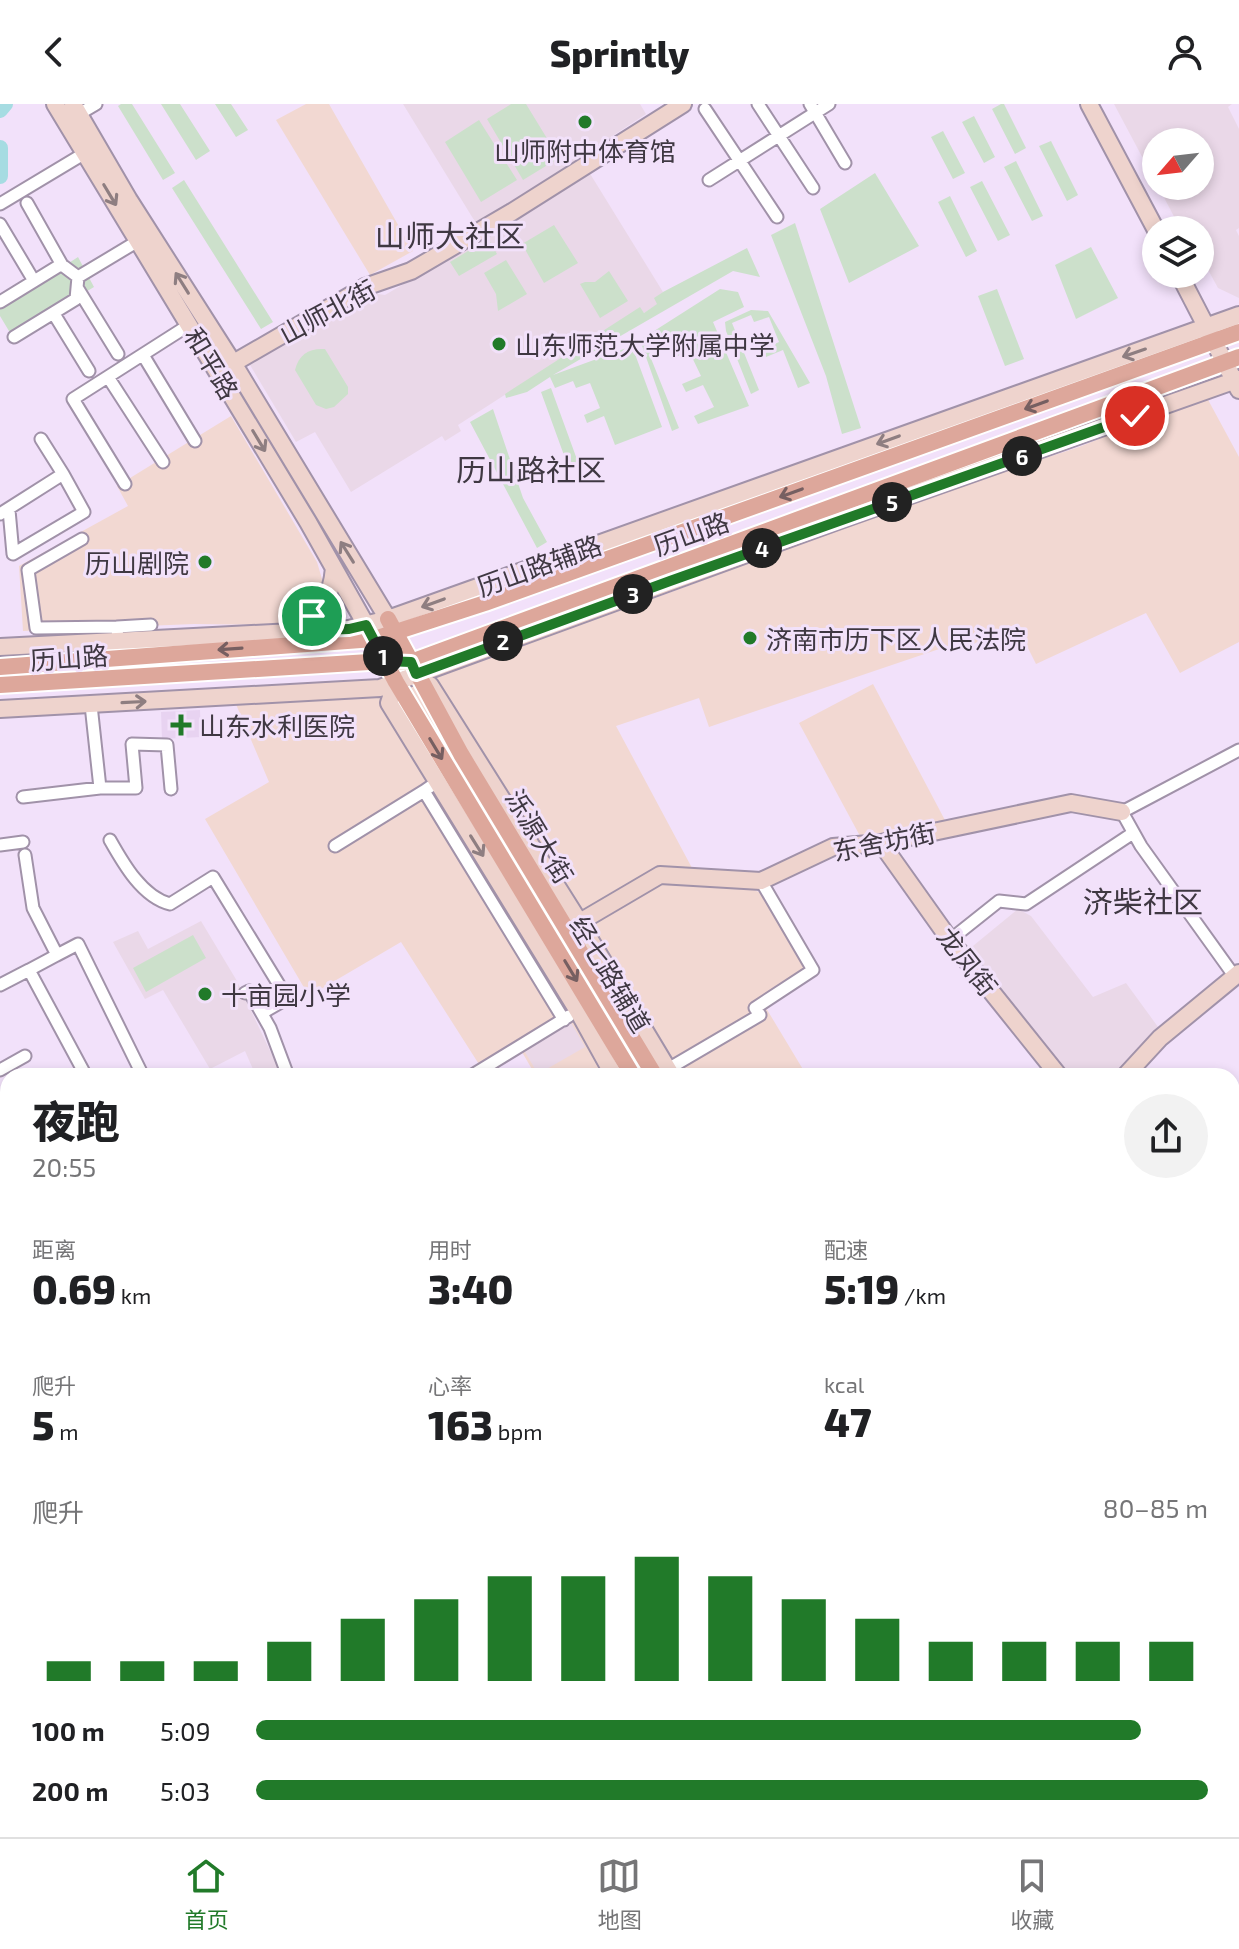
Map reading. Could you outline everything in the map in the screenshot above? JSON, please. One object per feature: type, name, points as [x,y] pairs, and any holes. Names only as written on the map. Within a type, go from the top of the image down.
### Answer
[{"type":"main road","name":"历山路","points":[[392,625],[500,598],[1211,334],[1239,332]]},
{"type":"main road","name":"历山路","points":[[0,685],[385,661],[413,668],[1231,360]]},
{"type":"main road","name":"泺源大街","points":[[392,625],[461,754],[574,926],[661,1068]]},
{"type":"main road","name":"历山路","points":[[0,667],[370,632]]},
{"type":"main road","name":"泺源大街","points":[[370,632],[577,1011],[625,1068]]},
{"type":"street","name":"和平路","points":[[55,104],[218,372],[370,632]]},
{"type":"street","points":[[76,109],[96,104]]},
{"type":"street","name":"山师北街","points":[[218,372],[365,287],[411,271],[512,212],[683,104]]},
{"type":"street","points":[[758,104],[813,188]]},
{"type":"street","points":[[709,180],[778,136],[812,108],[829,104]]},
{"type":"street","points":[[1089,104],[1149,216]]},
{"type":"street","points":[[812,108],[845,163]]},
{"type":"street","name":"和平路","points":[[76,109],[392,625]]},
{"type":"street","points":[[705,109],[777,217]]},
{"type":"street","points":[[0,204],[85,153]]},
{"type":"street","points":[[27,203],[118,354]]},
{"type":"street","points":[[0,224],[34,281]]},
{"type":"street","points":[[14,337],[76,299],[78,283],[138,241]]},
{"type":"street","points":[[0,302],[62,265]]},
{"type":"street","points":[[0,709],[380,688],[396,682],[413,668],[1237,384],[1231,360],[1211,334],[1186,288]]},
{"type":"street","points":[[54,314],[89,371]]},
{"type":"street","points":[[1211,334],[1239,315]]},
{"type":"street","points":[[125,484],[73,399],[189,325]]},
{"type":"street","points":[[143,355],[195,441]]},
{"type":"street","points":[[108,377],[163,462]]},
{"type":"street","points":[[41,439],[63,474],[84,512],[13,554],[4,512],[63,474]]},
{"type":"street","points":[[82,539],[28,570],[36,628],[117,634],[349,629],[370,632],[392,625]]},
{"type":"street","points":[[291,631],[327,600],[334,568]]},
{"type":"street","points":[[0,647],[117,634],[151,625]]},
{"type":"street","name":"经七路辅道","points":[[396,682],[389,703],[431,786],[577,1011],[609,1068]]},
{"type":"street","points":[[91,705],[100,788]]},
{"type":"street","points":[[23,797],[100,788],[136,788],[132,744],[167,745],[171,789]]},
{"type":"street","points":[[1138,1068],[1160,1038],[1237,975],[1133,833],[1122,812],[1239,750]]},
{"type":"street","points":[[335,846],[431,786]]},
{"type":"street","name":"东舍坊街","points":[[574,926],[660,875],[761,881],[833,847],[881,843],[1071,803],[1122,812]]},
{"type":"street","points":[[950,940],[999,901],[1026,904],[1133,833]]},
{"type":"street","points":[[110,840],[127,871],[160,901],[170,904],[213,877],[284,993],[281,1002],[262,1013]]},
{"type":"street","points":[[0,845],[23,842]]},
{"type":"street","name":"龙凤街","points":[[881,843],[950,940],[1053,1068]]},
{"type":"street","points":[[25,855],[33,908],[57,955]]},
{"type":"street","points":[[675,1068],[760,1015],[755,1008],[813,970],[761,881]]},
{"type":"street","points":[[0,985],[78,944],[139,1068]]},
{"type":"street","points":[[29,970],[82,1068]]},
{"type":"street","points":[[245,993],[249,991],[262,1013],[285,1068]]},
{"type":"street","points":[[484,1068],[577,1011]]},
{"type":"street","points":[[4,1068],[25,1056]]},
{"type":"shaded area","points":[[306,104],[329,104],[413,251],[370,275],[276,120]]},
{"type":"shaded area","points":[[403,104],[640,104],[646,114],[477,225]]},
{"type":"shaded area","points":[[1114,104],[1232,104],[1228,107],[1239,129],[1239,228],[1236,230],[1239,236],[1239,298],[1218,288],[1214,281],[1214,216],[1174,216],[1165,200],[1214,200],[1214,128],[1142,128],[1142,157]]},
{"type":"shaded area","name":"山东师范大学附属中学","points":[[589,172],[663,292],[655,298],[658,304],[644,313],[640,308],[458,425],[461,431],[445,441],[442,436],[351,492],[315,432],[296,442],[247,360],[370,293],[385,295],[529,211]]},
{"type":"shaded area","points":[[1206,396],[1239,457],[1239,642],[1180,673],[1146,613],[1036,664],[1016,624],[954,653],[951,645],[709,727],[699,698],[616,726],[699,881],[736,883],[759,892],[809,972],[763,1003],[802,1068],[531,1068],[519,1047],[481,1068],[401,942],[309,996],[205,819],[269,782],[235,702],[374,696],[666,594],[912,502],[1079,447]]},
{"type":"shaded area","points":[[231,416],[317,562],[322,579],[321,595],[303,616],[286,625],[194,624],[23,631],[19,566],[128,506],[117,486]]},
{"type":"shaded area","points":[[873,684],[947,824],[860,836],[799,723]]},
{"type":"shaded area","name":"山东水利医院","points":[[200,710],[201,737],[162,739],[161,712]]},
{"type":"shaded area","points":[[1018,909],[1031,916],[1093,997],[1126,983],[1161,1031],[1126,1068],[1057,1068],[962,955]]},
{"type":"shaded area","name":"十亩园小学","points":[[201,921],[237,981],[278,1068],[252,1068],[245,1051],[209,1068],[163,990],[145,999],[113,942],[138,931],[148,949]]},
{"type":"shaded area","points":[[569,1019],[585,1047],[548,1068],[534,1068],[522,1047]]},
{"type":"green space","points":[[132,104],[175,173],[163,180],[118,106]]},
{"type":"green space","points":[[161,104],[180,104],[210,151],[196,160]]},
{"type":"green space","points":[[215,104],[231,104],[248,130],[236,137]]},
{"type":"green space","points":[[511,104],[526,104],[559,158],[523,180],[487,119]]},
{"type":"green space","points":[[1004,104],[1026,148],[1015,154],[992,109]]},
{"type":"green space","points":[[974,116],[995,157],[984,163],[962,122]]},
{"type":"green space","points":[[479,120],[517,180],[481,202],[445,142]]},
{"type":"green space","points":[[943,131],[965,173],[953,179],[931,137]]},
{"type":"green space","points":[[1051,141],[1078,195],[1067,201],[1039,146]]},
{"type":"green space","points":[[1016,161],[1043,216],[1032,221],[1004,167]]},
{"type":"green space","points":[[875,173],[919,246],[849,283],[820,209]]},
{"type":"green space","points":[[184,180],[273,322],[261,329],[172,188]]},
{"type":"green space","points":[[982,181],[1010,235],[998,241],[970,187]]},
{"type":"green space","points":[[950,196],[977,251],[966,257],[938,202]]},
{"type":"green space","points":[[795,223],[861,428],[842,434],[826,376],[771,235]]},
{"type":"green space","points":[[554,225],[578,263],[544,283],[522,244]]},
{"type":"green space","points":[[486,240],[497,254],[459,276],[450,262]]},
{"type":"green space","points":[[1091,247],[1118,298],[1076,319],[1055,265]]},
{"type":"green space","points":[[747,248],[760,277],[733,271],[553,375],[632,346],[662,427],[615,445],[604,416],[587,423],[584,415],[600,408],[590,383],[576,388],[573,381],[555,388],[550,377],[527,392],[506,398],[505,394],[640,307],[644,313],[657,304],[654,298],[663,292]]},
{"type":"green space","points":[[78,257],[94,287],[12,336],[0,316],[0,308]]},
{"type":"green space","points":[[506,260],[527,294],[498,311],[496,294],[484,273]]},
{"type":"green space","points":[[609,271],[628,301],[600,318],[580,284],[595,282]]},
{"type":"green space","points":[[720,289],[738,292],[744,307],[713,322],[749,406],[698,424],[694,416],[714,407],[703,385],[686,392],[682,384],[701,376],[689,351],[673,358],[669,348],[650,356],[679,428],[672,431],[640,340]]},
{"type":"green space","points":[[997,289],[1024,359],[1005,366],[978,296]]},
{"type":"green space","points":[[751,310],[768,311],[810,383],[798,388],[783,350],[766,357],[764,349],[779,342],[769,317],[754,322],[751,315],[732,323],[759,390],[751,394],[725,322]]},
{"type":"green space","points":[[325,349],[348,387],[348,394],[334,407],[326,409],[316,405],[295,370],[306,353]]},
{"type":"green space","points":[[551,388],[579,465],[569,469],[541,392]]},
{"type":"green space","points":[[493,409],[523,498],[547,542],[537,548],[470,422]]},
{"type":"green space","points":[[193,935],[206,958],[146,992],[133,968]]},
{"type":"waterway","points":[[0,110],[5,104]]},
{"type":"waterway","points":[[0,148],[0,176]]},
{"type":"place","name":"山师附中体育馆","points":[[585,122]]},
{"type":"place","name":"山东师范大学附属中学","points":[[499,344]]},
{"type":"place","name":"历山剧院","points":[[205,562]]},
{"type":"place","name":"济南市历下区人民法院","points":[[750,638]]},
{"type":"place","name":"山东水利医院","points":[[181,725]]},
{"type":"place","name":"十亩园小学","points":[[205,994]]},
{"type":"district","name":"山师大社区","points":[[450,235]]},
{"type":"district","name":"历山路社区","points":[[531,469]]},
{"type":"district","name":"济柴社区","points":[[1143,901]]},
{"type":"route","points":[[312,616],[291,631],[349,629],[366,625],[385,661],[411,662],[416,674],[1135,416]]}]
